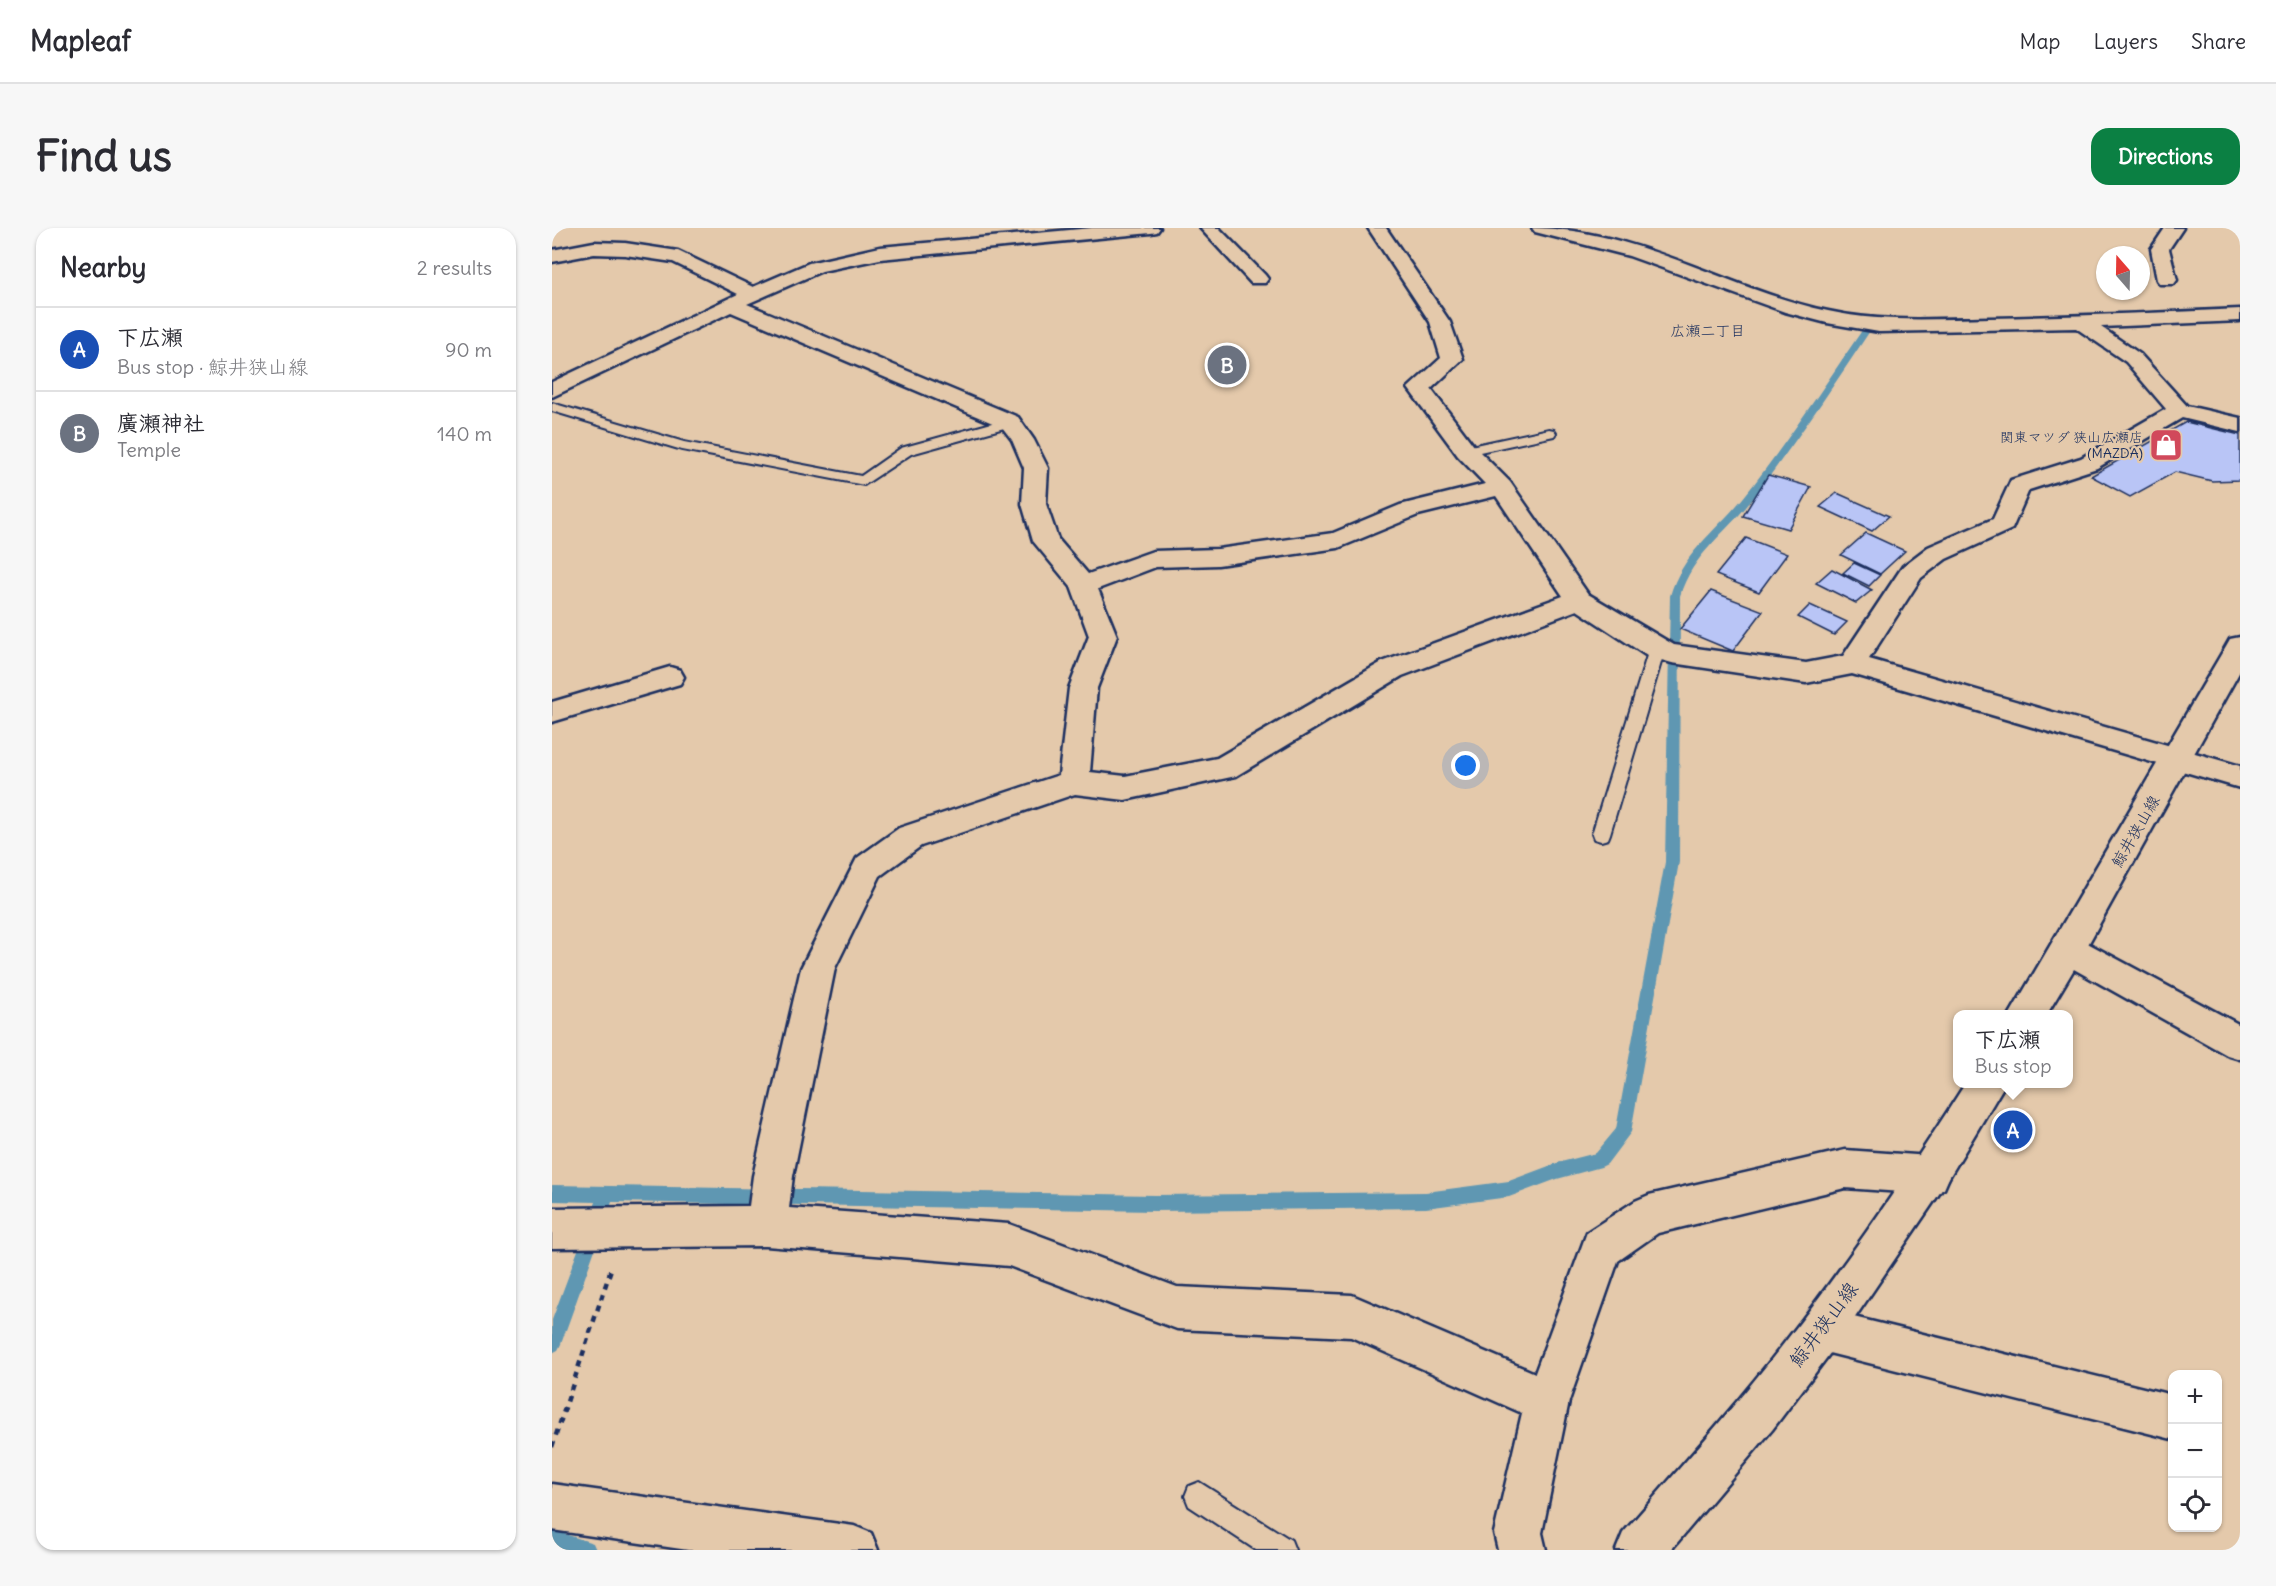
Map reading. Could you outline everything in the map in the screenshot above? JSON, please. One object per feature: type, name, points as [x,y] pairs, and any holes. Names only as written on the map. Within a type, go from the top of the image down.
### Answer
[{"type":"street","points":[[552,390],[816,267],[880,253],[1151,228]]},
{"type":"street","points":[[1209,228],[1258,279]]},
{"type":"street","points":[[1377,228],[1440,322],[1452,358],[1419,388],[1466,451],[1502,487],[1579,600],[1664,652],[1806,673],[1852,664],[2175,760],[2240,777]]},
{"type":"street","points":[[1541,228],[1636,252],[1792,308],[1879,326],[2080,322],[2240,315]]},
{"type":"street","points":[[2167,280],[2160,249],[2174,228]]},
{"type":"street","points":[[853,258],[860,242],[870,237]]},
{"type":"street","points":[[552,256],[594,248],[625,249],[678,257],[742,300],[1010,422],[1023,440],[1036,468],[1034,504],[1046,541],[1083,585],[1103,636],[1083,688],[1074,783]]},
{"type":"street","points":[[2080,322],[2133,358],[2179,411],[2240,425]]},
{"type":"street","points":[[1852,664],[1912,572],[1936,553],[2003,524],[2019,485],[2089,463],[2179,411]]},
{"type":"street","points":[[1083,585],[1152,559],[1218,557],[1338,540],[1409,510],[1502,487]]},
{"type":"street","points":[[766,1226],[773,1176],[818,968],[868,867],[910,837],[1074,783],[1125,788],[1225,768],[1392,669],[1579,600]]},
{"type":"street","name":"鯨井狭山線","points":[[2030,1010],[2068,949],[2240,646]]},
{"type":"street","points":[[552,712],[670,677]]},
{"type":"street","points":[[2068,949],[2240,1043]]},
{"type":"street","name":"鯨井狭山線","points":[[1640,1550],[1706,1473],[1821,1330],[1930,1175],[1983,1088]]},
{"type":"street","points":[[1522,1550],[1518,1533],[1547,1401],[1602,1247],[1649,1215],[1845,1169],[1930,1175]]},
{"type":"street","points":[[554,1228],[766,1226],[1009,1245],[1177,1308],[1352,1316],[1547,1401]]},
{"type":"street","points":[[1821,1330],[2168,1416]]},
{"type":"street","points":[[552,1507],[854,1550]]},
{"type":"lane","points":[[552,407],[682,446],[864,481],[906,451],[1010,422]]},
{"type":"lane","points":[[1466,451],[1549,433]]},
{"type":"lane","points":[[1602,834],[1664,652]]},
{"type":"lane","points":[[1199,1496],[1281,1550]]},
{"type":"path","points":[[552,1447],[625,1229]]},
{"type":"building","points":[[2186,422],[2240,435],[2240,480],[2212,481],[2175,472],[2130,497],[2091,476]]},
{"type":"building","points":[[1768,475],[1811,487],[1788,529],[1743,516]]},
{"type":"building","points":[[1837,493],[1889,516],[1872,531],[1820,507]]},
{"type":"building","points":[[1866,533],[1905,551],[1880,574],[1841,555]]},
{"type":"building","points":[[1746,538],[1787,554],[1759,592],[1716,575]]},
{"type":"building","points":[[1854,563],[1880,575],[1869,586],[1843,573]]},
{"type":"building","points":[[1832,569],[1872,590],[1856,603],[1816,583]]},
{"type":"building","points":[[1711,591],[1763,611],[1733,651],[1680,629]]},
{"type":"building","points":[[1810,605],[1847,622],[1834,635],[1798,617]]},
{"type":"waterway","points":[[607,1194],[1155,1203],[1426,1200],[1509,1189],[1557,1171],[1601,1159],[1623,1132],[1672,862],[1675,596],[1679,581],[1695,556],[1747,499],[1808,416],[1866,331]]},
{"type":"waterway","points":[[552,1193],[607,1194]]},
{"type":"waterway","points":[[552,1344],[607,1194]]},
{"type":"waterway","points":[[552,1540],[586,1550]]},
{"type":"place","name":"廣瀬神社","points":[[1227,365]]},
{"type":"place","name":"関東マツダ 狭山広瀬店 (MAZDA)","points":[[2166,445]]},
{"type":"place","name":"下広瀬","points":[[2013,1130]]},
{"type":"district","name":"広瀬二丁目","points":[[1708,330]]}]
